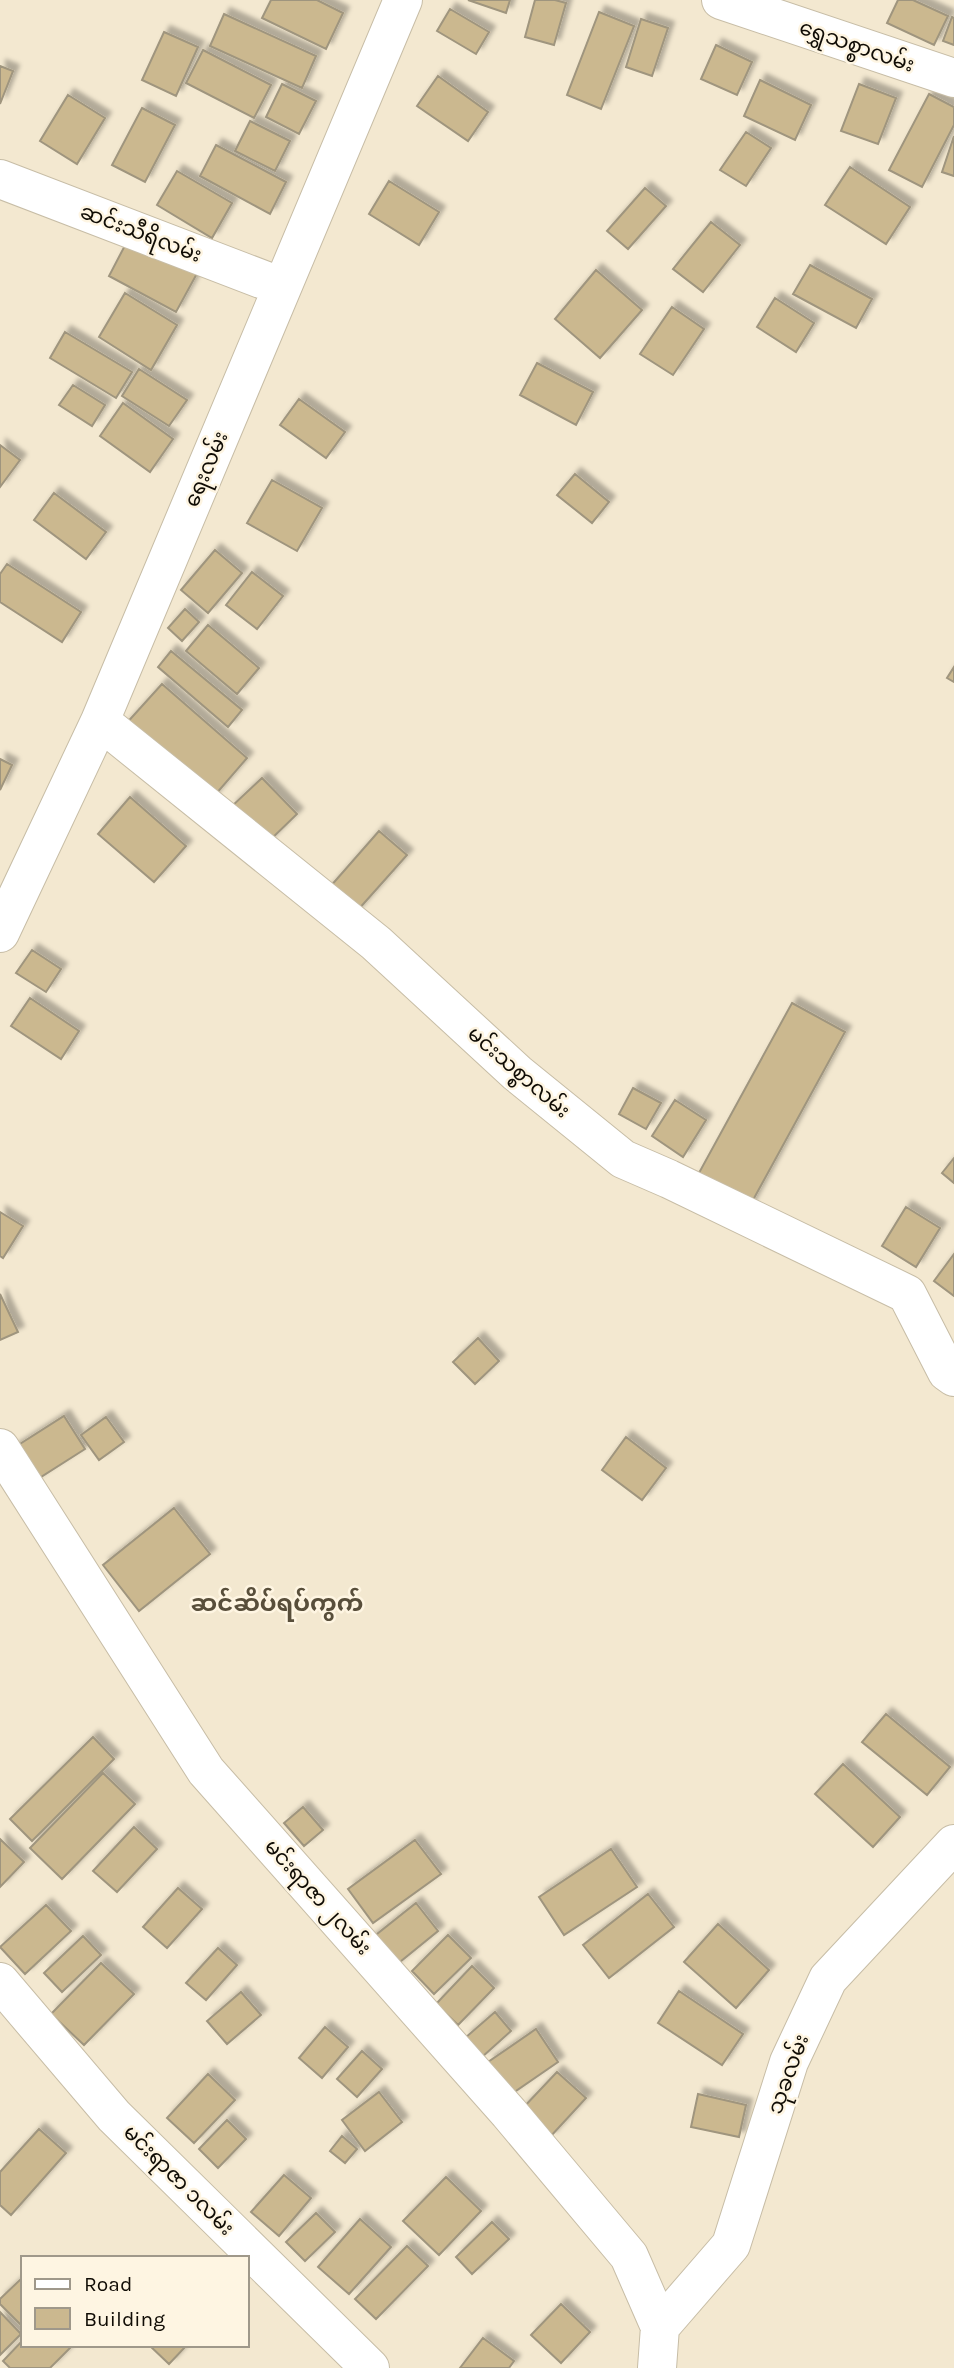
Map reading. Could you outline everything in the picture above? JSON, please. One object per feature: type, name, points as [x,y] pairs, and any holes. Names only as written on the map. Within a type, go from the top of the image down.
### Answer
[{"type":"street","name":"ရေးလမ်း","points":[[0,933],[100,721],[403,0]]},
{"type":"street","name":"ရွှေသစ္စာလမ်း","points":[[721,0],[954,78]]},
{"type":"street","name":"ဆင်းသီရိလမ်း","points":[[0,179],[282,287]]},
{"type":"street","name":"မင်းသစ္စာလမ်း","points":[[100,721],[376,943],[517,1073],[623,1159],[907,1294],[947,1372],[954,1377]]},
{"type":"street","name":"မင်းရာဇာ ၂လမ်း","points":[[0,1448],[206,1771],[509,2113],[629,2256],[660,2327]]},
{"type":"street","name":"သုခလမ်း","points":[[660,2327],[731,2245],[789,2062],[828,1979],[954,1844]]},
{"type":"street","name":"မင်းရာဇာ ၁လမ်း","points":[[0,1982],[114,2116],[370,2368]]},
{"type":"street","points":[[657,2368],[660,2327]]},
{"type":"building","points":[[271,0],[317,0],[343,13],[326,49],[262,18]]},
{"type":"building","points":[[468,0],[510,0],[506,13]]},
{"type":"building","points":[[535,0],[566,3],[554,45],[525,37]]},
{"type":"building","points":[[898,0],[913,0],[948,16],[934,45],[887,23]]},
{"type":"building","points":[[450,9],[489,32],[476,54],[437,31]]},
{"type":"building","points":[[599,12],[634,26],[601,109],[567,95]]},
{"type":"building","points":[[224,14],[316,56],[302,88],[210,46]]},
{"type":"building","points":[[952,17],[954,18],[954,45],[943,41]]},
{"type":"building","points":[[641,19],[668,28],[652,76],[626,67]]},
{"type":"building","points":[[164,32],[198,47],[176,96],[142,80]]},
{"type":"building","points":[[716,45],[752,62],[737,95],[701,79]]},
{"type":"building","points":[[203,50],[271,85],[254,118],[186,83]]},
{"type":"building","points":[[0,66],[13,71],[0,104]]},
{"type":"building","points":[[438,76],[488,112],[468,141],[417,106]]},
{"type":"building","points":[[760,80],[811,105],[795,140],[744,116]]},
{"type":"building","points":[[282,84],[316,101],[299,134],[266,117]]},
{"type":"building","points":[[859,84],[896,98],[878,144],[841,131]]},
{"type":"building","points":[[929,94],[954,107],[954,125],[922,187],[889,170]]},
{"type":"building","points":[[68,95],[105,118],[77,164],[40,141]]},
{"type":"building","points":[[142,108],[175,125],[145,182],[112,165]]},
{"type":"building","points":[[250,121],[290,141],[275,171],[235,151]]},
{"type":"building","points":[[746,132],[771,148],[746,186],[720,170]]},
{"type":"building","points":[[954,136],[954,176],[942,172]]},
{"type":"building","points":[[216,145],[286,182],[270,214],[200,176]]},
{"type":"building","points":[[850,167],[910,207],[886,244],[825,205]]},
{"type":"building","points":[[177,171],[232,203],[212,238],[157,205]]},
{"type":"building","points":[[389,181],[439,212],[419,245],[369,214]]},
{"type":"building","points":[[645,188],[666,206],[628,249],[607,231]]},
{"type":"building","points":[[711,222],[740,245],[703,292],[673,269]]},
{"type":"building","points":[[132,232],[200,268],[176,312],[109,276]]},
{"type":"building","points":[[810,265],[872,299],[856,328],[793,294]]},
{"type":"building","points":[[596,270],[642,310],[600,358],[555,319]]},
{"type":"building","points":[[125,293],[177,325],[151,370],[99,337]]},
{"type":"building","points":[[775,298],[814,323],[796,352],[757,327]]},
{"type":"building","points":[[672,307],[704,329],[673,375],[640,354]]},
{"type":"building","points":[[65,332],[132,372],[116,398],[50,358]]},
{"type":"building","points":[[537,363],[593,392],[576,425],[520,395]]},
{"type":"building","points":[[139,369],[187,400],[169,426],[122,396]]},
{"type":"building","points":[[73,385],[105,405],[92,426],[59,405]]},
{"type":"building","points":[[299,399],[345,432],[326,458],[280,425]]},
{"type":"building","points":[[123,403],[173,439],[150,472],[100,436]]},
{"type":"building","points":[[0,445],[20,460],[0,487]]},
{"type":"building","points":[[575,474],[609,502],[592,523],[557,495]]},
{"type":"building","points":[[272,480],[322,508],[297,551],[247,523]]},
{"type":"building","points":[[54,493],[106,532],[86,559],[34,520]]},
{"type":"building","points":[[215,550],[242,573],[208,613],[181,590]]},
{"type":"building","points":[[7,564],[81,612],[62,642],[0,602],[0,574]]},
{"type":"building","points":[[252,572],[283,596],[257,629],[226,605]]},
{"type":"building","points":[[185,609],[199,622],[182,641],[168,628]]},
{"type":"building","points":[[208,625],[259,668],[237,694],[186,651]]},
{"type":"building","points":[[171,651],[242,710],[228,727],[158,667]]},
{"type":"building","points":[[954,667],[954,682],[947,678]]},
{"type":"building","points":[[162,684],[247,758],[209,802],[124,726]]},
{"type":"building","points":[[0,759],[12,765],[0,790]]},
{"type":"building","points":[[262,778],[297,814],[266,844],[231,807]]},
{"type":"building","points":[[130,797],[186,846],[154,882],[98,834]]},
{"type":"building","points":[[379,831],[407,855],[349,920],[322,896]]},
{"type":"building","points":[[32,950],[61,969],[46,992],[16,973]]},
{"type":"building","points":[[30,998],[79,1031],[61,1059],[11,1026]]},
{"type":"building","points":[[792,1003],[845,1032],[747,1211],[694,1182]]},
{"type":"building","points":[[633,1088],[661,1103],[646,1129],[619,1114]]},
{"type":"building","points":[[675,1100],[706,1120],[683,1157],[652,1136]]},
{"type":"building","points":[[954,1158],[954,1183],[942,1173]]},
{"type":"building","points":[[906,1207],[940,1228],[916,1267],[882,1246]]},
{"type":"building","points":[[0,1212],[23,1226],[3,1258],[0,1256]]},
{"type":"building","points":[[954,1254],[954,1296],[934,1281]]},
{"type":"building","points":[[0,1294],[18,1332],[0,1340]]},
{"type":"building","points":[[478,1338],[499,1361],[475,1384],[453,1362]]},
{"type":"building","points":[[64,1416],[85,1449],[33,1482],[12,1449]]},
{"type":"building","points":[[106,1417],[124,1442],[99,1460],[81,1435]]},
{"type":"building","points":[[626,1437],[666,1468],[642,1500],[602,1470]]},
{"type":"building","points":[[174,1508],[210,1554],[139,1611],[103,1565]]},
{"type":"building","points":[[886,1714],[950,1767],[927,1795],[862,1742]]},
{"type":"building","points":[[93,1737],[114,1759],[32,1841],[10,1819]]},
{"type":"building","points":[[843,1764],[900,1817],[873,1847],[815,1794]]},
{"type":"building","points":[[103,1773],[135,1804],[62,1879],[30,1848]]},
{"type":"building","points":[[303,1807],[323,1830],[304,1846],[284,1823]]},
{"type":"building","points":[[134,1827],[157,1849],[117,1892],[93,1871]]},
{"type":"building","points":[[0,1839],[24,1862],[0,1887]]},
{"type":"building","points":[[415,1840],[441,1874],[373,1923],[348,1889]]},
{"type":"building","points":[[611,1849],[637,1887],[564,1935],[539,1897]]},
{"type":"building","points":[[178,1888],[202,1909],[167,1948],[143,1927]]},
{"type":"building","points":[[648,1894],[674,1927],[609,1978],[583,1945]]},
{"type":"building","points":[[416,1903],[438,1931],[390,1970],[367,1942]]},
{"type":"building","points":[[46,1905],[71,1931],[25,1974],[0,1947]]},
{"type":"building","points":[[718,1924],[769,1970],[736,2008],[684,1962]]},
{"type":"building","points":[[448,1935],[471,1958],[434,1994],[412,1971]]},
{"type":"building","points":[[83,1936],[101,1955],[62,1992],[44,1973]]},
{"type":"building","points":[[218,1948],[237,1965],[206,2000],[186,1983]]},
{"type":"building","points":[[101,1963],[134,1994],[84,2045],[51,2014]]},
{"type":"building","points":[[472,1966],[494,1988],[458,2025],[436,2004]]},
{"type":"building","points":[[679,1991],[743,2034],[722,2065],[658,2023]]},
{"type":"building","points":[[241,1992],[261,2015],[227,2044],[207,2021]]},
{"type":"building","points":[[495,2012],[511,2031],[482,2057],[465,2038]]},
{"type":"building","points":[[325,2027],[348,2047],[322,2078],[299,2058]]},
{"type":"building","points":[[536,2029],[558,2062],[510,2095],[488,2062]]},
{"type":"building","points":[[362,2051],[382,2069],[357,2097],[337,2079]]},
{"type":"building","points":[[557,2072],[586,2098],[550,2137],[521,2110]]},
{"type":"building","points":[[208,2074],[235,2100],[194,2143],[167,2118]]},
{"type":"building","points":[[379,2092],[402,2122],[365,2151],[342,2120]]},
{"type":"building","points":[[698,2094],[746,2105],[739,2137],[691,2127]]},
{"type":"building","points":[[227,2120],[246,2139],[218,2168],[199,2149]]},
{"type":"building","points":[[39,2129],[66,2153],[11,2215],[0,2205],[0,2172]]},
{"type":"building","points":[[342,2136],[357,2149],[345,2163],[330,2151]]},
{"type":"building","points":[[284,2175],[311,2198],[279,2236],[251,2212]]},
{"type":"building","points":[[446,2177],[481,2211],[439,2255],[403,2221]]},
{"type":"building","points":[[316,2213],[335,2232],[305,2261],[286,2242]]},
{"type":"building","points":[[360,2219],[391,2247],[349,2294],[318,2267]]},
{"type":"building","points":[[492,2222],[509,2239],[472,2274],[456,2257]]},
{"type":"building","points":[[407,2246],[428,2266],[376,2319],[355,2299]]},
{"type":"building","points":[[21,2279],[21,2325],[0,2304],[0,2299]]},
{"type":"building","points":[[561,2304],[590,2332],[561,2363],[531,2335]]},
{"type":"building","points":[[0,2312],[21,2334],[0,2355]]},
{"type":"building","points":[[483,2338],[514,2361],[509,2368],[460,2368]]},
{"type":"building","points":[[21,2342],[21,2347],[71,2347],[50,2368],[10,2368],[3,2361]]},
{"type":"building","points":[[151,2347],[185,2347],[169,2364]]},
{"type":"district","name":"ဆင်ဆိပ်ရပ်ကွက်","points":[[277,1603]]}]
